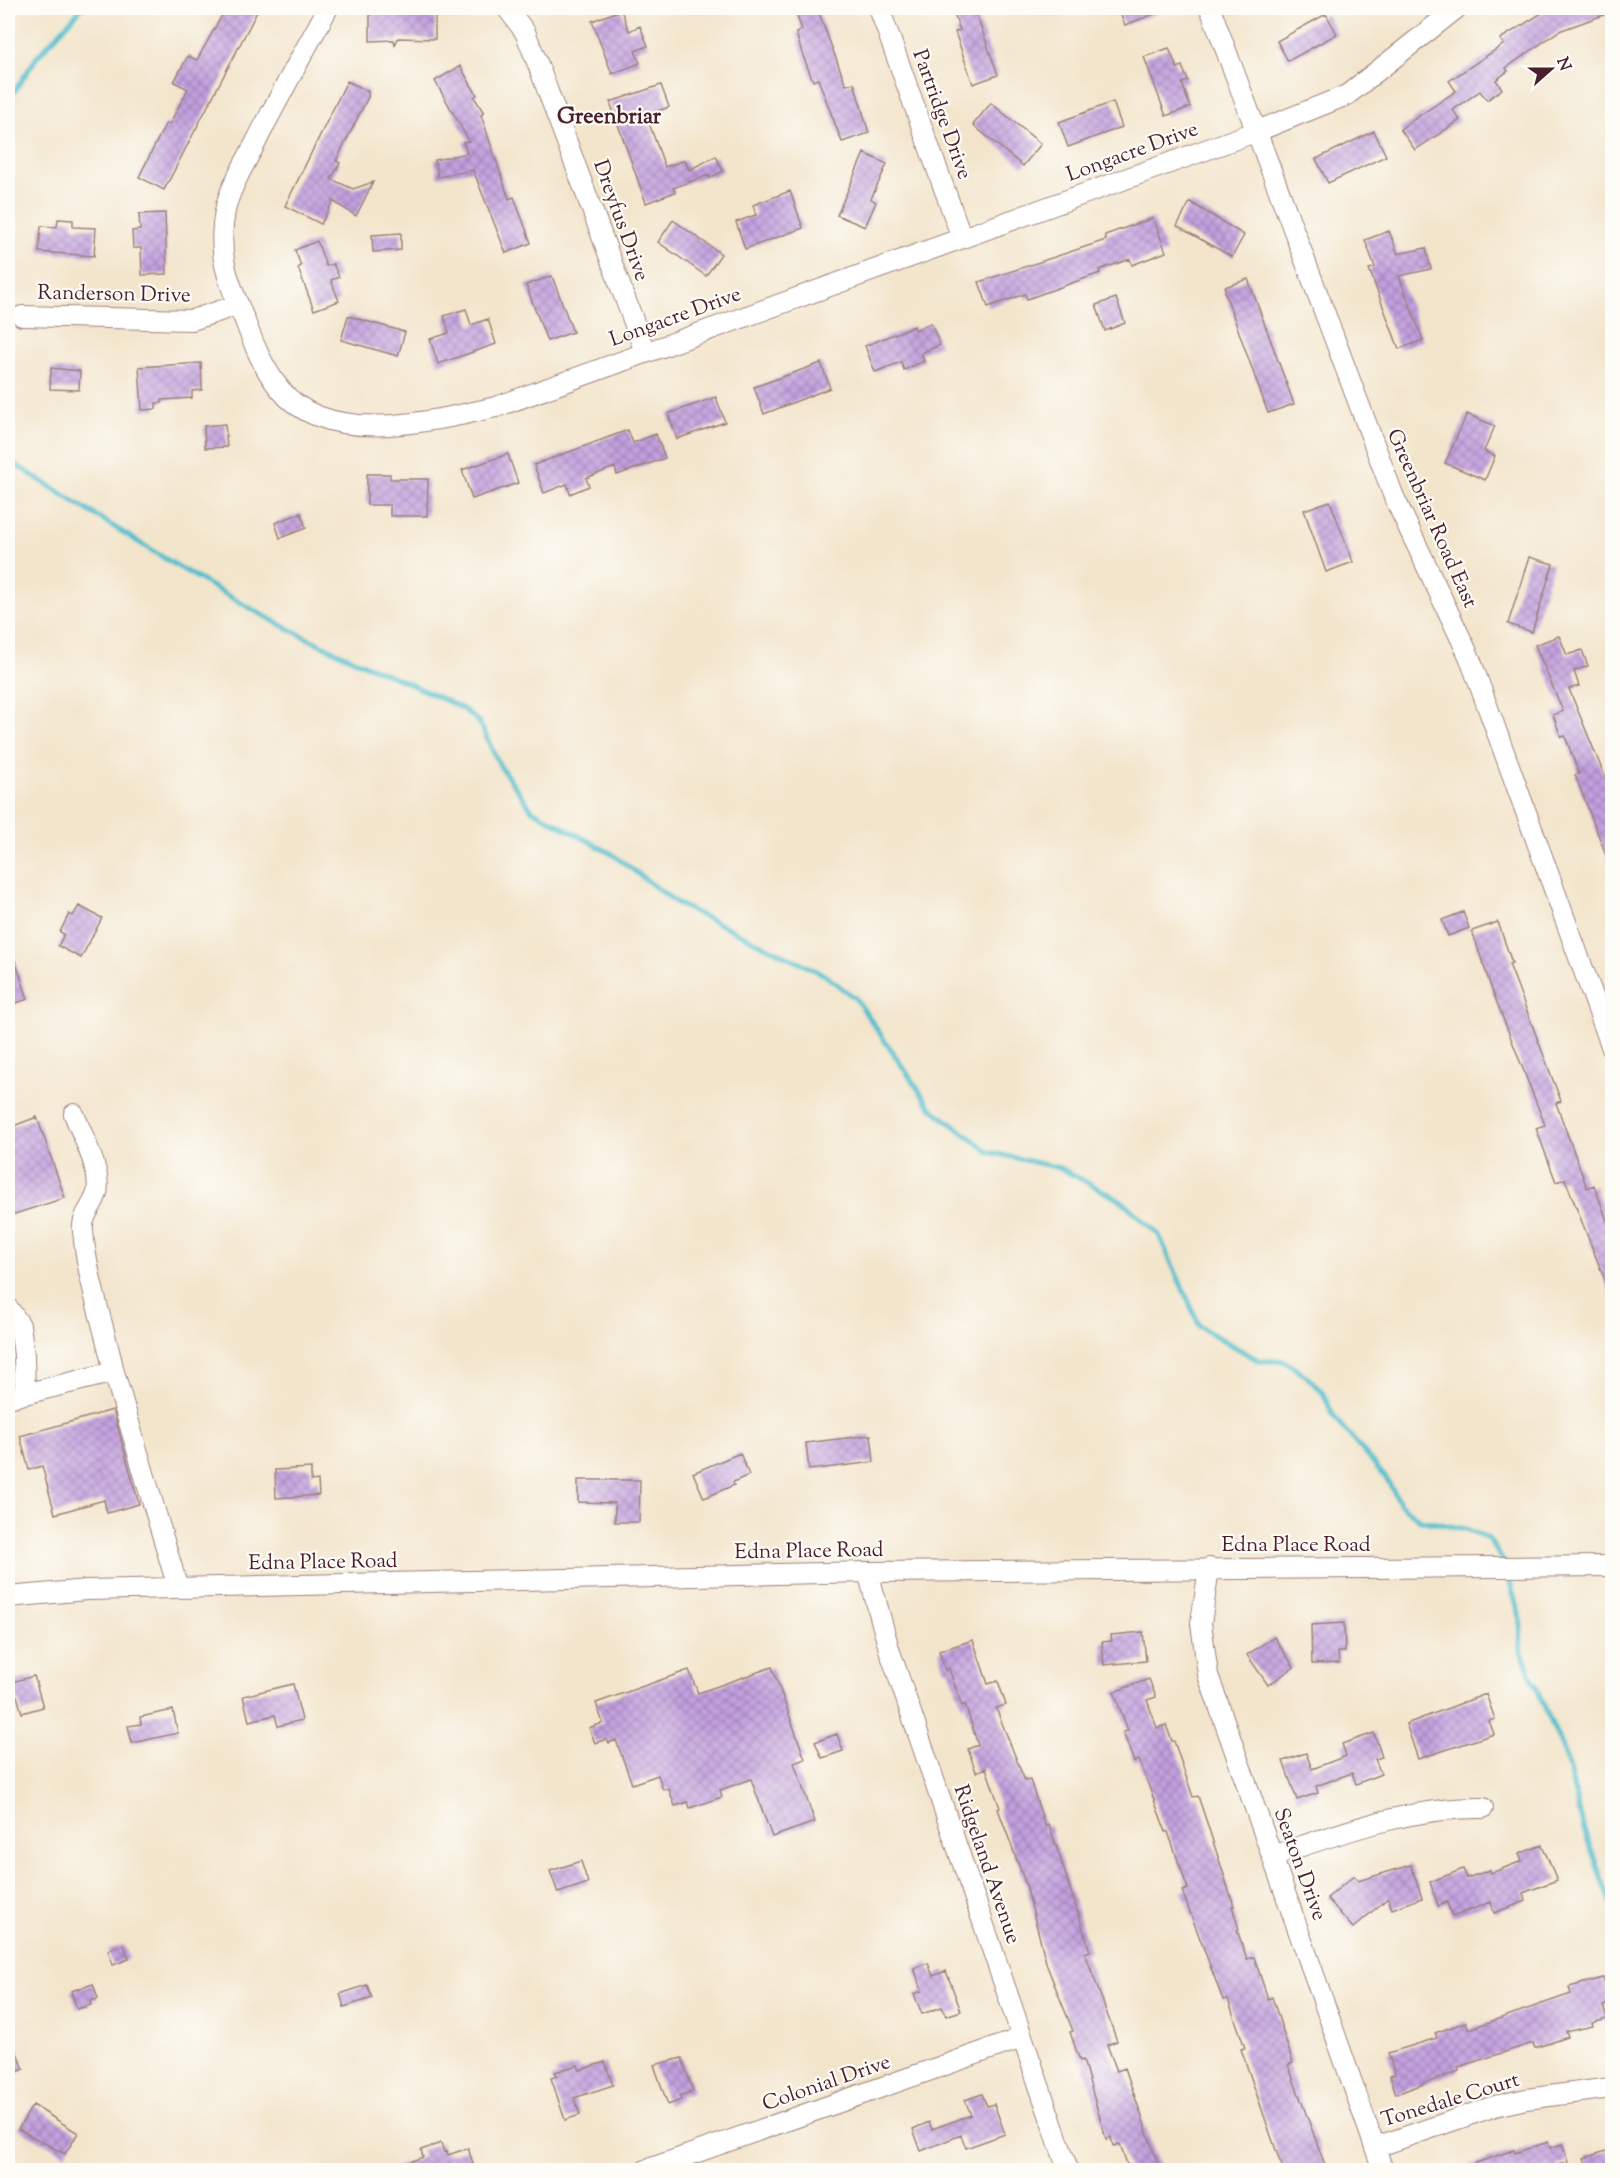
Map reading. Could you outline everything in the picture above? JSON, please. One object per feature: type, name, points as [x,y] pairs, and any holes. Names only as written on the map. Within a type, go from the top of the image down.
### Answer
[{"type":"street","name":"Longacre Drive","points":[[328,8],[282,90],[227,204],[221,248],[226,272],[261,362],[281,391],[303,409],[325,420],[348,425],[437,420],[496,407],[1255,132],[1347,95],[1457,8]]},
{"type":"street","name":"Dreyfus Drive","points":[[507,8],[525,32],[645,352]]},
{"type":"street","name":"Partridge Drive","points":[[879,8],[962,238]]},
{"type":"street","name":"Greenbriar Road East","points":[[1210,8],[1394,497],[1468,656],[1612,1042]]},
{"type":"street","name":"Randerson Drive","points":[[22,316],[192,320],[238,305]]},
{"type":"street","points":[[74,1114],[98,1180],[96,1195],[82,1222],[88,1268],[106,1331],[114,1372],[178,1588]]},
{"type":"street","points":[[8,1308],[20,1325],[24,1355],[16,1396],[114,1372]]},
{"type":"street","name":"Edna Place Road","points":[[8,1597],[87,1590],[868,1572],[1612,1566]]},
{"type":"street","name":"Seaton Drive","points":[[1209,1569],[1202,1623],[1208,1675],[1383,2170]]},
{"type":"street","name":"Ridgeland Avenue","points":[[868,1572],[890,1649],[1068,2170]]},
{"type":"street","points":[[1272,1856],[1387,1820],[1450,1808],[1483,1808]]},
{"type":"street","name":"Colonial Drive","points":[[646,2170],[1022,2038]]},
{"type":"street","name":"Tonedale Court","points":[[1376,2147],[1496,2106],[1526,2099],[1611,2088]]},
{"type":"building","points":[[226,8],[259,8],[164,190],[139,177],[166,123],[169,125],[188,89],[174,82],[188,56],[197,60]]},
{"type":"building","points":[[418,8],[418,12],[435,12],[435,39],[398,38],[395,45],[394,40],[370,41],[370,13]]},
{"type":"building","points":[[794,8],[817,8],[846,85],[854,83],[869,133],[842,142],[818,79],[813,81],[802,53],[796,33],[802,30]]},
{"type":"building","points":[[952,8],[974,8],[998,75],[973,84],[955,32],[960,30]]},
{"type":"building","points":[[1118,8],[1167,8],[1168,9],[1125,25]]},
{"type":"building","points":[[1550,8],[1612,8],[1612,12],[1559,31],[1506,68],[1508,71],[1496,80],[1502,89],[1487,100],[1480,91],[1453,110],[1460,120],[1415,150],[1400,129],[1456,91],[1449,81],[1504,44],[1500,39]]},
{"type":"building","points":[[621,10],[629,31],[640,26],[648,46],[635,51],[640,63],[612,74],[592,21]]},
{"type":"building","points":[[1326,14],[1337,34],[1288,61],[1277,41]]},
{"type":"building","points":[[1169,48],[1177,68],[1182,66],[1188,81],[1182,83],[1190,107],[1166,116],[1144,57]]},
{"type":"building","points":[[460,66],[477,95],[474,97],[484,113],[481,115],[509,199],[514,197],[531,243],[506,253],[473,170],[438,177],[435,160],[467,153],[463,142],[469,141],[435,81]]},
{"type":"building","points":[[347,81],[368,91],[368,97],[336,161],[340,163],[331,179],[353,189],[373,182],[356,216],[333,201],[321,224],[285,206]]},
{"type":"building","points":[[661,85],[669,107],[646,115],[665,167],[685,160],[689,170],[716,156],[723,171],[710,178],[709,175],[673,188],[675,192],[646,203],[610,102]]},
{"type":"building","points":[[1113,102],[1122,127],[1068,147],[1059,122]]},
{"type":"building","points":[[991,103],[1041,144],[1023,166],[973,125]]},
{"type":"building","points":[[1374,131],[1386,156],[1328,183],[1316,159]]},
{"type":"building","points":[[864,153],[887,164],[871,199],[876,202],[865,227],[837,215]]},
{"type":"building","points":[[790,191],[803,228],[745,249],[736,222],[756,215],[753,205]]},
{"type":"building","points":[[1190,202],[1244,235],[1232,257],[1177,226]]},
{"type":"building","points":[[165,213],[167,274],[142,275],[141,248],[133,248],[132,231],[140,230],[139,214]]},
{"type":"building","points":[[1153,218],[1166,252],[1132,265],[1130,259],[1099,270],[1100,273],[1027,299],[1025,294],[988,307],[979,282],[1106,240],[1105,235]]},
{"type":"building","points":[[58,219],[73,220],[73,227],[96,228],[94,256],[39,252],[41,226],[57,227]]},
{"type":"building","points":[[673,220],[721,254],[706,276],[658,242]]},
{"type":"building","points":[[1389,231],[1398,254],[1426,248],[1431,269],[1399,276],[1423,340],[1399,349],[1369,269],[1375,267],[1365,240]]},
{"type":"building","points":[[401,233],[401,250],[373,252],[372,235]]},
{"type":"building","points":[[317,241],[326,266],[333,264],[339,277],[331,280],[339,301],[314,310],[298,268],[301,266],[295,250]]},
{"type":"building","points":[[552,276],[573,332],[547,341],[526,285]]},
{"type":"building","points":[[1248,279],[1294,404],[1268,413],[1225,293],[1225,287]]},
{"type":"building","points":[[1116,298],[1125,323],[1105,331],[1096,305]]},
{"type":"building","points":[[466,309],[471,325],[488,319],[496,344],[438,364],[430,339],[449,333],[444,316]]},
{"type":"building","points":[[348,316],[405,332],[398,356],[341,340]]},
{"type":"building","points":[[931,323],[940,345],[921,353],[924,361],[904,370],[901,362],[875,372],[865,346],[914,326],[915,330]]},
{"type":"building","points":[[201,363],[202,390],[192,391],[192,398],[162,400],[162,403],[156,403],[156,409],[142,410],[139,367]]},
{"type":"building","points":[[821,363],[830,388],[764,414],[754,387]]},
{"type":"building","points":[[51,368],[80,371],[79,390],[50,389]]},
{"type":"building","points":[[716,397],[725,422],[677,439],[668,414]]},
{"type":"building","points":[[1467,414],[1495,426],[1484,451],[1495,456],[1485,480],[1445,463]]},
{"type":"building","points":[[225,424],[227,447],[205,448],[204,426]]},
{"type":"building","points":[[628,430],[633,443],[656,434],[665,458],[617,475],[615,467],[586,478],[589,486],[570,494],[567,484],[544,493],[534,465]]},
{"type":"building","points":[[508,454],[518,483],[472,499],[462,470]]},
{"type":"building","points":[[367,474],[390,474],[390,479],[428,479],[427,516],[390,516],[390,505],[367,505]]},
{"type":"building","points":[[1330,501],[1353,562],[1326,572],[1304,510]]},
{"type":"building","points":[[301,513],[306,528],[280,538],[275,523]]},
{"type":"building","points":[[1529,557],[1553,564],[1532,632],[1508,624]]},
{"type":"building","points":[[1559,636],[1567,655],[1582,650],[1588,666],[1574,671],[1579,686],[1569,689],[1608,784],[1612,783],[1612,870],[1575,775],[1579,774],[1565,736],[1561,737],[1553,715],[1563,711],[1535,645]]},
{"type":"building","points":[[79,906],[102,918],[81,958],[58,946],[64,934],[60,932],[69,914],[73,916]]},
{"type":"building","points":[[1463,912],[1469,928],[1448,936],[1442,920]]},
{"type":"building","points":[[1498,922],[1512,963],[1509,964],[1561,1101],[1556,1103],[1587,1188],[1594,1185],[1612,1234],[1612,1298],[1565,1179],[1556,1182],[1536,1128],[1545,1125],[1492,990],[1472,931]]},
{"type":"building","points":[[10,946],[28,999],[8,1006],[8,947]]},
{"type":"building","points":[[37,1117],[65,1198],[8,1216],[8,1128]]},
{"type":"building","points":[[113,1410],[139,1504],[107,1513],[104,1500],[55,1514],[42,1466],[29,1470],[20,1436]]},
{"type":"building","points":[[871,1435],[874,1462],[809,1470],[806,1443]]},
{"type":"building","points":[[740,1453],[749,1475],[733,1482],[734,1485],[704,1498],[693,1473]]},
{"type":"building","points":[[311,1468],[311,1481],[318,1480],[319,1495],[276,1498],[275,1470]]},
{"type":"building","points":[[578,1480],[640,1480],[639,1522],[615,1522],[615,1503],[578,1502]]},
{"type":"building","points":[[1344,1623],[1345,1652],[1338,1652],[1339,1663],[1312,1664],[1311,1625]]},
{"type":"building","points":[[1143,1632],[1146,1661],[1104,1665],[1102,1642],[1112,1641],[1111,1635]]},
{"type":"building","points":[[1274,1637],[1294,1667],[1268,1685],[1247,1655]]},
{"type":"building","points":[[973,1640],[988,1684],[998,1681],[1006,1705],[996,1708],[1025,1781],[1030,1780],[1045,1826],[1049,1825],[1090,1951],[1085,1953],[1117,2041],[1107,2045],[1117,2071],[1125,2068],[1160,2170],[1129,2170],[1120,2144],[1113,2146],[1111,2137],[1106,2139],[1083,2060],[1080,2061],[1070,2032],[1073,2031],[1047,1966],[1026,1885],[998,1809],[1000,1808],[986,1768],[976,1772],[968,1749],[978,1745],[965,1704],[962,1706],[949,1669],[945,1670],[939,1651]]},
{"type":"building","points":[[772,1667],[805,1759],[794,1763],[815,1822],[772,1837],[751,1779],[720,1790],[722,1797],[690,1808],[688,1802],[675,1806],[669,1789],[663,1790],[658,1775],[632,1784],[616,1740],[609,1743],[607,1739],[595,1743],[589,1728],[603,1723],[596,1703],[689,1670],[698,1693]]},
{"type":"building","points":[[34,1676],[43,1707],[22,1713],[17,1696],[8,1699],[8,1683]]},
{"type":"building","points":[[1149,1679],[1156,1697],[1147,1700],[1157,1728],[1166,1725],[1174,1741],[1193,1797],[1198,1796],[1234,1906],[1232,1906],[1239,1929],[1237,1930],[1247,1959],[1254,1957],[1268,1999],[1272,1997],[1293,2063],[1288,2065],[1325,2165],[1320,2167],[1321,2170],[1284,2170],[1279,2159],[1241,2049],[1245,2048],[1228,1999],[1223,2000],[1182,1891],[1188,1889],[1168,1832],[1166,1832],[1139,1760],[1134,1762],[1123,1732],[1128,1731],[1114,1692]]},
{"type":"building","points":[[293,1684],[302,1720],[278,1726],[275,1715],[249,1721],[243,1696]]},
{"type":"building","points":[[1486,1694],[1495,1719],[1489,1721],[1494,1734],[1418,1759],[1406,1724]]},
{"type":"building","points":[[173,1710],[178,1733],[132,1743],[128,1726],[141,1724],[140,1717]]},
{"type":"building","points":[[1374,1733],[1382,1757],[1375,1759],[1381,1774],[1356,1784],[1352,1773],[1316,1786],[1318,1793],[1297,1800],[1283,1761],[1306,1753],[1312,1769],[1346,1756],[1342,1744]]},
{"type":"building","points":[[837,1734],[843,1751],[822,1758],[815,1742]]},
{"type":"building","points":[[1542,1845],[1557,1880],[1523,1893],[1526,1901],[1494,1913],[1491,1902],[1452,1917],[1447,1902],[1438,1906],[1430,1882],[1463,1869],[1467,1878],[1490,1870],[1491,1873],[1522,1861],[1519,1854]]},
{"type":"building","points":[[581,1861],[588,1883],[558,1893],[550,1871]]},
{"type":"building","points":[[1411,1865],[1422,1898],[1392,1909],[1388,1898],[1353,1928],[1327,1898],[1354,1876],[1358,1881]]},
{"type":"building","points":[[124,1945],[129,1959],[113,1965],[108,1950]]},
{"type":"building","points":[[928,1963],[933,1976],[946,1971],[961,2011],[946,2016],[942,2007],[922,2014],[914,1994],[922,1991],[914,1968]]},
{"type":"building","points":[[1603,1978],[1610,2004],[1603,2006],[1607,2019],[1592,2023],[1593,2026],[1566,2032],[1568,2037],[1535,2048],[1533,2043],[1458,2067],[1459,2071],[1396,2094],[1390,2076],[1395,2074],[1388,2053],[1437,2038],[1435,2033],[1466,2022],[1469,2029],[1571,1994],[1569,1987]]},
{"type":"building","points":[[93,1984],[98,1999],[90,2001],[91,2005],[77,2009],[71,1991]]},
{"type":"building","points":[[367,1985],[372,1998],[344,2007],[340,1994]]},
{"type":"building","points":[[8,2032],[24,2069],[8,2076]]},
{"type":"building","points":[[682,2058],[693,2091],[679,2096],[681,2100],[668,2105],[654,2065]]},
{"type":"building","points":[[605,2062],[613,2085],[574,2098],[580,2115],[565,2120],[551,2078],[557,2076],[555,2072],[578,2065],[580,2070]]},
{"type":"building","points":[[982,2094],[987,2106],[994,2104],[1005,2134],[966,2148],[961,2135],[921,2151],[913,2129],[929,2122],[932,2129],[971,2115],[965,2100]]},
{"type":"building","points":[[33,2105],[78,2133],[65,2154],[18,2129]]},
{"type":"building","points":[[1548,2142],[1550,2148],[1562,2144],[1568,2162],[1558,2165],[1560,2170],[1462,2170],[1461,2168],[1514,2150],[1515,2153]]},
{"type":"building","points":[[441,2143],[444,2152],[447,2151],[448,2155],[468,2148],[473,2164],[452,2170],[392,2170],[392,2168],[423,2157],[421,2150]]},
{"type":"building","points":[[1609,2150],[1612,2170],[1589,2170],[1584,2158]]},
{"type":"waterway","points":[[8,101],[37,57],[82,8]]},
{"type":"waterway","points":[[8,460],[226,595],[321,645],[463,709],[479,722],[500,766],[532,810],[612,854],[678,904],[825,975],[856,999],[931,1108],[989,1152],[1060,1168],[1122,1201],[1159,1235],[1200,1327],[1260,1361],[1284,1361],[1306,1376],[1322,1391],[1334,1417],[1386,1478],[1401,1505],[1420,1520],[1466,1529],[1488,1538],[1503,1561]]},
{"type":"waterway","points":[[1506,1570],[1521,1620],[1520,1649],[1566,1757],[1584,1830],[1612,1907]]},
{"type":"district","name":"Greenbriar","points":[[609,115]]}]
